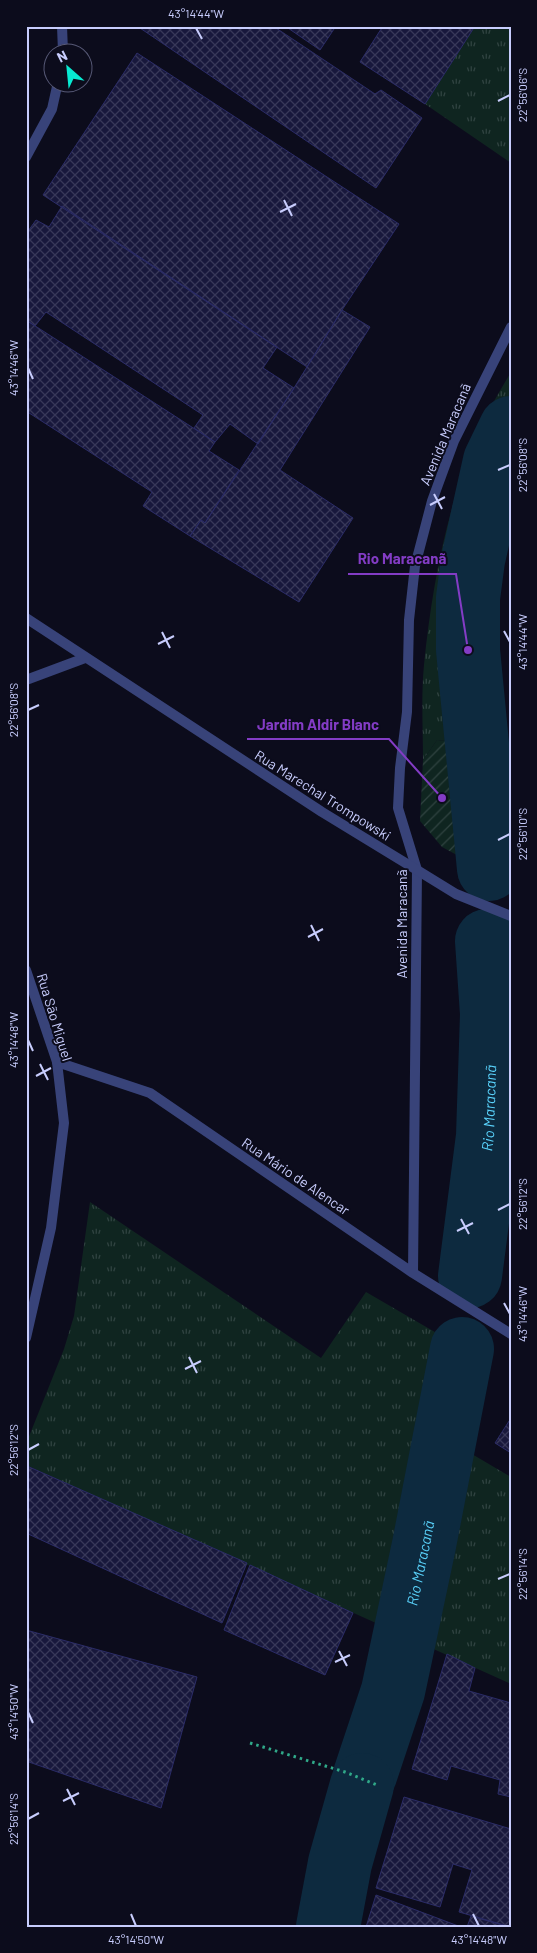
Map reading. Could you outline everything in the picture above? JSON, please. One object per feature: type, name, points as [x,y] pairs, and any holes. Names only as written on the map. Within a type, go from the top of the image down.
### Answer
[{"type":"street","points":[[62,26],[62,42]]},
{"type":"street","points":[[26,157],[52,109],[56,92]]},
{"type":"street","name":"Avenida Maracanã","points":[[414,1273],[417,870],[398,808],[400,768],[407,712],[409,620],[415,566],[432,501],[454,441],[511,327]]},
{"type":"street","name":"Rua Marechal Trompowski","points":[[26,618],[322,812],[456,894],[511,916]]},
{"type":"street","points":[[26,680],[85,658]]},
{"type":"street","name":"Rua São Miguel","points":[[26,970],[57,1062],[64,1123],[51,1228],[27,1331]]},
{"type":"street","name":"Rua Mário de Alencar","points":[[57,1062],[150,1093],[414,1273],[511,1334]]},
{"type":"path","points":[[250,1743],[345,1772],[377,1785]]},
{"type":"green space","points":[[475,26],[511,26],[511,163],[425,104]]},
{"type":"green space","points":[[511,372],[511,393],[490,428],[483,445],[454,549],[448,594],[446,653],[456,742],[437,740],[423,760],[422,701],[424,665],[427,635],[443,543],[470,453],[488,412]]},
{"type":"green space","points":[[437,740],[456,742],[468,861],[442,847],[420,821],[423,760]]},
{"type":"green space","points":[[90,1202],[321,1358],[366,1292],[471,1353],[460,1447],[511,1477],[511,1684],[26,1465],[26,1444],[64,1349],[74,1316]]},
{"type":"building","points":[[137,26],[273,26],[375,94],[381,90],[422,118],[376,188]]},
{"type":"building","points":[[285,26],[336,26],[320,50]]},
{"type":"building","points":[[383,26],[475,26],[425,104],[360,62]]},
{"type":"building","points":[[137,53],[399,224],[307,367],[43,195]]},
{"type":"building","points":[[62,206],[277,347],[263,368],[294,388],[258,444],[230,424],[215,442],[194,428],[203,415],[46,312],[35,326],[26,320],[26,234],[36,220],[49,227]]},
{"type":"building","points":[[342,310],[370,327],[280,470],[353,518],[299,602],[190,536],[201,520],[205,523],[294,388]]},
{"type":"building","points":[[26,320],[215,442],[209,451],[239,470],[205,523],[201,520],[190,536],[143,506],[152,492],[26,411]]},
{"type":"building","points":[[511,1418],[511,1453],[495,1443]]},
{"type":"building","points":[[27,1466],[247,1563],[222,1623],[26,1533]]},
{"type":"building","points":[[250,1565],[353,1613],[325,1675],[224,1630]]},
{"type":"building","points":[[26,1630],[197,1677],[161,1808],[26,1761]]},
{"type":"building","points":[[447,1654],[475,1668],[469,1691],[511,1703],[511,1797],[498,1794],[500,1780],[451,1766],[447,1780],[412,1769]]},
{"type":"building","points":[[404,1797],[511,1829],[511,1927],[459,1912],[472,1870],[453,1864],[440,1907],[376,1888]]},
{"type":"building","points":[[376,1895],[461,1927],[366,1927]]},
{"type":"building","points":[[471,1916],[509,1927],[467,1927]]},
{"type":"waterway","name":"Rio Maracanã","points":[[489,869],[468,650],[468,598],[473,560],[495,461],[511,428]]},
{"type":"waterway","name":"Rio Maracanã","points":[[470,1276],[488,1136],[492,1014],[487,941]]},
{"type":"waterway","name":"Rio Maracanã","points":[[365,1775],[393,1691],[424,1545],[462,1349]]},
{"type":"waterway","name":"Rio Maracanã","points":[[328,1927],[340,1863],[362,1785]]},
{"type":"place","name":"Rio Maracanã","points":[[468,650]]},
{"type":"place","name":"Jardim Aldir Blanc","points":[[442,798]]}]
